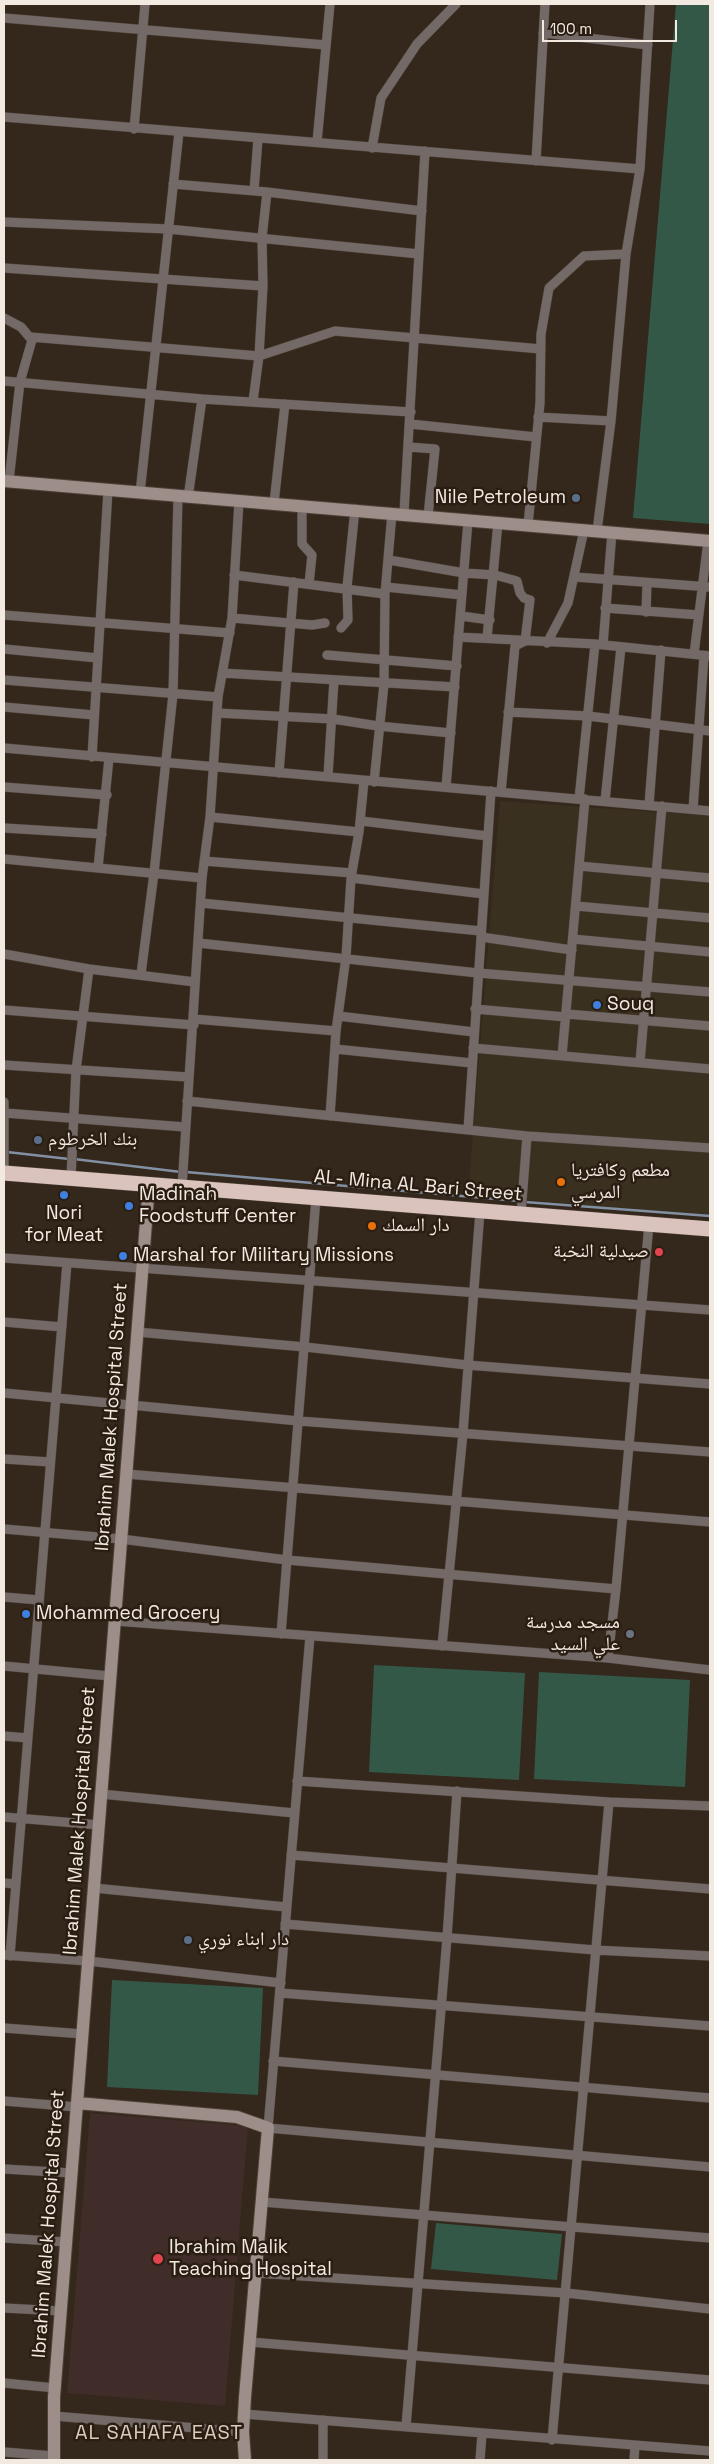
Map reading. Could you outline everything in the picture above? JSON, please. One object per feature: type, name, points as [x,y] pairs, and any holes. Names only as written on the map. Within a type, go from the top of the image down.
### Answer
[{"type":"highway","name":"AL- Mina AL Bari Street","points":[[4,1173],[710,1229]]},
{"type":"street","points":[[134,129],[145,4]]},
{"type":"street","points":[[317,142],[330,4]]},
{"type":"street","points":[[372,148],[381,98],[416,44],[456,4]]},
{"type":"street","points":[[536,161],[545,4]]},
{"type":"street","points":[[597,531],[611,421],[626,254],[640,169],[650,4]]},
{"type":"street","points":[[4,18],[326,45]]},
{"type":"street","points":[[543,33],[648,45]]},
{"type":"street","points":[[4,117],[640,169]]},
{"type":"street","points":[[140,493],[178,132]]},
{"type":"street","points":[[254,191],[258,138]]},
{"type":"street","points":[[374,782],[378,726],[384,684],[386,591],[389,560],[409,446],[425,152]]},
{"type":"street","points":[[173,184],[267,192],[422,211]]},
{"type":"street","points":[[253,401],[260,356],[263,286],[262,238],[267,192]]},
{"type":"street","points":[[4,222],[168,229],[419,254]]},
{"type":"street","points":[[528,525],[538,417],[541,349],[549,288],[584,256],[626,254]]},
{"type":"street","points":[[4,268],[263,286]]},
{"type":"street","points":[[4,318],[21,327],[32,340],[20,382],[6,481],[183,498],[355,509],[498,524],[709,541],[706,587],[699,615],[703,656],[693,809]]},
{"type":"street","points":[[30,337],[260,356],[335,331],[541,349]]},
{"type":"street","points":[[4,381],[151,392],[202,399],[411,412]]},
{"type":"street","points":[[141,974],[173,694],[174,627],[183,498],[202,399]]},
{"type":"street","points":[[274,503],[285,404]]},
{"type":"street","points":[[538,417],[611,421]]},
{"type":"street","points":[[410,424],[536,437]]},
{"type":"street","points":[[409,446],[435,449],[428,516]]},
{"type":"street","points":[[92,757],[108,490]]},
{"type":"street","points":[[182,1187],[202,878],[210,817],[218,697],[232,618],[239,501]]},
{"type":"street","points":[[302,506],[302,544],[312,555],[309,584]]},
{"type":"street","points":[[341,628],[348,620],[347,587],[355,509]]},
{"type":"street","points":[[446,788],[468,520]]},
{"type":"street","points":[[487,638],[495,575],[498,524]]},
{"type":"street","points":[[546,642],[568,604],[584,530]]},
{"type":"street","points":[[562,1056],[576,906],[588,716],[606,608],[612,532]]},
{"type":"street","points":[[389,560],[464,573],[495,575],[517,581],[520,593],[524,598],[530,600],[525,641]]},
{"type":"street","points":[[234,574],[309,584],[462,595]]},
{"type":"street","points":[[575,577],[706,587]]},
{"type":"street","points":[[279,773],[294,582]]},
{"type":"street","points":[[646,612],[647,584]]},
{"type":"street","points":[[606,608],[699,615]]},
{"type":"street","points":[[4,614],[230,633]]},
{"type":"street","points":[[460,616],[490,620]]},
{"type":"street","points":[[232,618],[312,625],[325,623]]},
{"type":"street","points":[[458,637],[599,645],[661,650],[703,656]]},
{"type":"street","points":[[468,1130],[488,836],[508,712],[515,646],[525,641]]},
{"type":"street","points":[[604,801],[621,648]]},
{"type":"street","points":[[4,649],[98,658]]},
{"type":"street","points":[[649,805],[661,650]]},
{"type":"street","points":[[327,655],[457,666]]},
{"type":"street","points":[[222,673],[455,687]]},
{"type":"street","points":[[4,680],[218,697]]},
{"type":"street","points":[[328,776],[334,680]]},
{"type":"street","points":[[4,707],[94,715]]},
{"type":"street","points":[[508,712],[588,716],[710,731]]},
{"type":"street","points":[[217,713],[333,719],[378,726],[451,733]]},
{"type":"street","points":[[4,748],[166,764],[213,766],[710,811]]},
{"type":"street","points":[[98,868],[107,795],[109,758]]},
{"type":"street","points":[[330,1116],[336,1031],[346,957],[352,876],[361,821],[364,781]]},
{"type":"street","points":[[4,787],[107,795]]},
{"type":"street","points":[[640,1062],[651,913],[662,806]]},
{"type":"street","points":[[210,817],[359,832]]},
{"type":"street","points":[[361,821],[488,836]]},
{"type":"street","points":[[4,828],[102,834]]},
{"type":"street","points":[[4,859],[202,878]]},
{"type":"street","points":[[204,861],[352,876],[484,894]]},
{"type":"street","points":[[579,866],[710,878]]},
{"type":"street","points":[[201,903],[481,934],[572,950]]},
{"type":"street","points":[[576,906],[710,918]]},
{"type":"street","points":[[573,939],[710,952]]},
{"type":"street","points":[[198,943],[346,957],[478,973],[710,992]]},
{"type":"street","points":[[4,954],[89,969],[195,982]]},
{"type":"street","points":[[71,1178],[76,1070],[89,969]]},
{"type":"street","points":[[475,1009],[710,1026]]},
{"type":"street","points":[[4,1010],[336,1031]]},
{"type":"street","points":[[338,1016],[474,1032]]},
{"type":"street","points":[[473,1048],[710,1069]]},
{"type":"street","points":[[335,1049],[472,1063]]},
{"type":"street","points":[[4,1065],[188,1077]]},
{"type":"street","points":[[187,1101],[528,1136],[710,1148]]},
{"type":"street","points":[[4,1102],[4,1173]]},
{"type":"street","points":[[5,1113],[185,1127]]},
{"type":"street","points":[[521,1214],[528,1136]]},
{"type":"street","name":"Ibrahim Malek Hospital Street","points":[[54,2458],[55,2388],[66,2242],[150,1184]]},
{"type":"street","points":[[281,1634],[316,1198]]},
{"type":"street","points":[[442,1646],[463,1433],[480,1211]]},
{"type":"street","points":[[608,1658],[623,1516],[628,1446],[636,1377],[640,1307],[649,1224]]},
{"type":"street","points":[[4,1258],[640,1307],[710,1310]]},
{"type":"street","points":[[67,1263],[16,1884],[7,1956],[88,1961],[280,1983]]},
{"type":"street","points":[[4,1322],[62,1327]]},
{"type":"street","points":[[137,1332],[305,1347],[467,1365],[710,1384]]},
{"type":"street","points":[[4,1393],[299,1420],[710,1452]]},
{"type":"street","points":[[4,1459],[50,1462]]},
{"type":"street","points":[[126,1474],[710,1522]]},
{"type":"street","points":[[4,1529],[122,1538],[288,1560],[616,1589]]},
{"type":"street","points":[[4,1597],[39,1600]]},
{"type":"street","points":[[115,1621],[608,1658],[710,1670]]},
{"type":"street","points":[[245,2460],[244,2414],[310,1636]]},
{"type":"street","points":[[4,1666],[110,1676]]},
{"type":"street","points":[[4,1736],[28,1738]]},
{"type":"street","points":[[297,1781],[609,1802],[710,1806]]},
{"type":"street","points":[[406,2426],[416,2284],[447,1938],[457,1791]]},
{"type":"street","points":[[101,1794],[294,1813]]},
{"type":"street","points":[[552,2440],[609,1802]]},
{"type":"street","points":[[4,1817],[99,1825]]},
{"type":"street","points":[[291,1855],[710,1889]]},
{"type":"street","points":[[4,1883],[16,1884]]},
{"type":"street","points":[[94,1888],[286,1907]]},
{"type":"street","points":[[285,1924],[595,1950],[710,1956]]},
{"type":"street","points":[[280,1993],[590,2015],[710,2026]]},
{"type":"street","points":[[4,2028],[83,2034]]},
{"type":"street","points":[[273,2061],[710,2098]]},
{"type":"street","points":[[4,2101],[236,2117],[268,2128],[710,2168]]},
{"type":"street","points":[[4,2169],[72,2173]]},
{"type":"street","points":[[262,2202],[571,2225],[710,2238]]},
{"type":"street","points":[[4,2238],[66,2242]]},
{"type":"street","points":[[256,2273],[566,2292],[710,2309]]},
{"type":"street","points":[[4,2308],[61,2311]]},
{"type":"street","points":[[250,2342],[559,2366],[710,2380]]},
{"type":"street","points":[[4,2383],[55,2388]]},
{"type":"street","points":[[244,2414],[406,2426],[552,2440],[710,2451]]},
{"type":"street","points":[[54,2416],[243,2432]]},
{"type":"street","points":[[323,2420],[323,2460]]},
{"type":"street","points":[[480,2460],[482,2434]]},
{"type":"street","points":[[634,2460],[635,2446]]},
{"type":"street","points":[[4,2452],[54,2458]]},
{"type":"shaded area","name":"Souq","points":[[500,801],[710,816],[710,1217],[468,1194]]},
{"type":"shaded area","name":"Ibrahim Malik Teaching Hospital","points":[[90,2113],[248,2126],[225,2406],[67,2393]]},
{"type":"green space","points":[[676,4],[710,4],[710,524],[633,518]]},
{"type":"green space","points":[[374,1665],[525,1673],[519,1780],[369,1772]]},
{"type":"green space","points":[[539,1672],[690,1680],[685,1787],[534,1779]]},
{"type":"green space","points":[[112,1980],[263,1988],[258,2095],[107,2087]]},
{"type":"green space","points":[[436,2223],[562,2234],[557,2280],[431,2269]]},
{"type":"waterway","points":[[7,1152],[69,1159]]},
{"type":"waterway","points":[[74,1159],[181,1172]]},
{"type":"waterway","points":[[186,1172],[519,1201]]},
{"type":"waterway","points":[[525,1202],[710,1216]]},
{"type":"place","name":"Nile Petroleum","points":[[576,498]]},
{"type":"place","name":"Souq","points":[[597,1005]]},
{"type":"place","name":"بنك الخرطوم","points":[[38,1140]]},
{"type":"place","name":"مطعم وكافتريا المرسي","points":[[561,1182]]},
{"type":"place","name":"Nori for Meat","points":[[64,1195]]},
{"type":"place","name":"Madinah Foodstuff Center","points":[[129,1206]]},
{"type":"place","name":"دار السمك","points":[[372,1226]]},
{"type":"place","name":"صيدلية النخبة","points":[[659,1252]]},
{"type":"place","name":"Marshal for Military Missions","points":[[123,1256]]},
{"type":"place","name":"Mohammed Grocery","points":[[26,1614]]},
{"type":"place","name":"مسجد مدرسة علي السيد","points":[[630,1634]]},
{"type":"place","name":"دار ابناء نوري","points":[[188,1940]]},
{"type":"place","name":"Ibrahim Malik Teaching Hospital","points":[[158,2259]]},
{"type":"district","name":"AL SAHAFA EAST","points":[[159,2434]]}]
